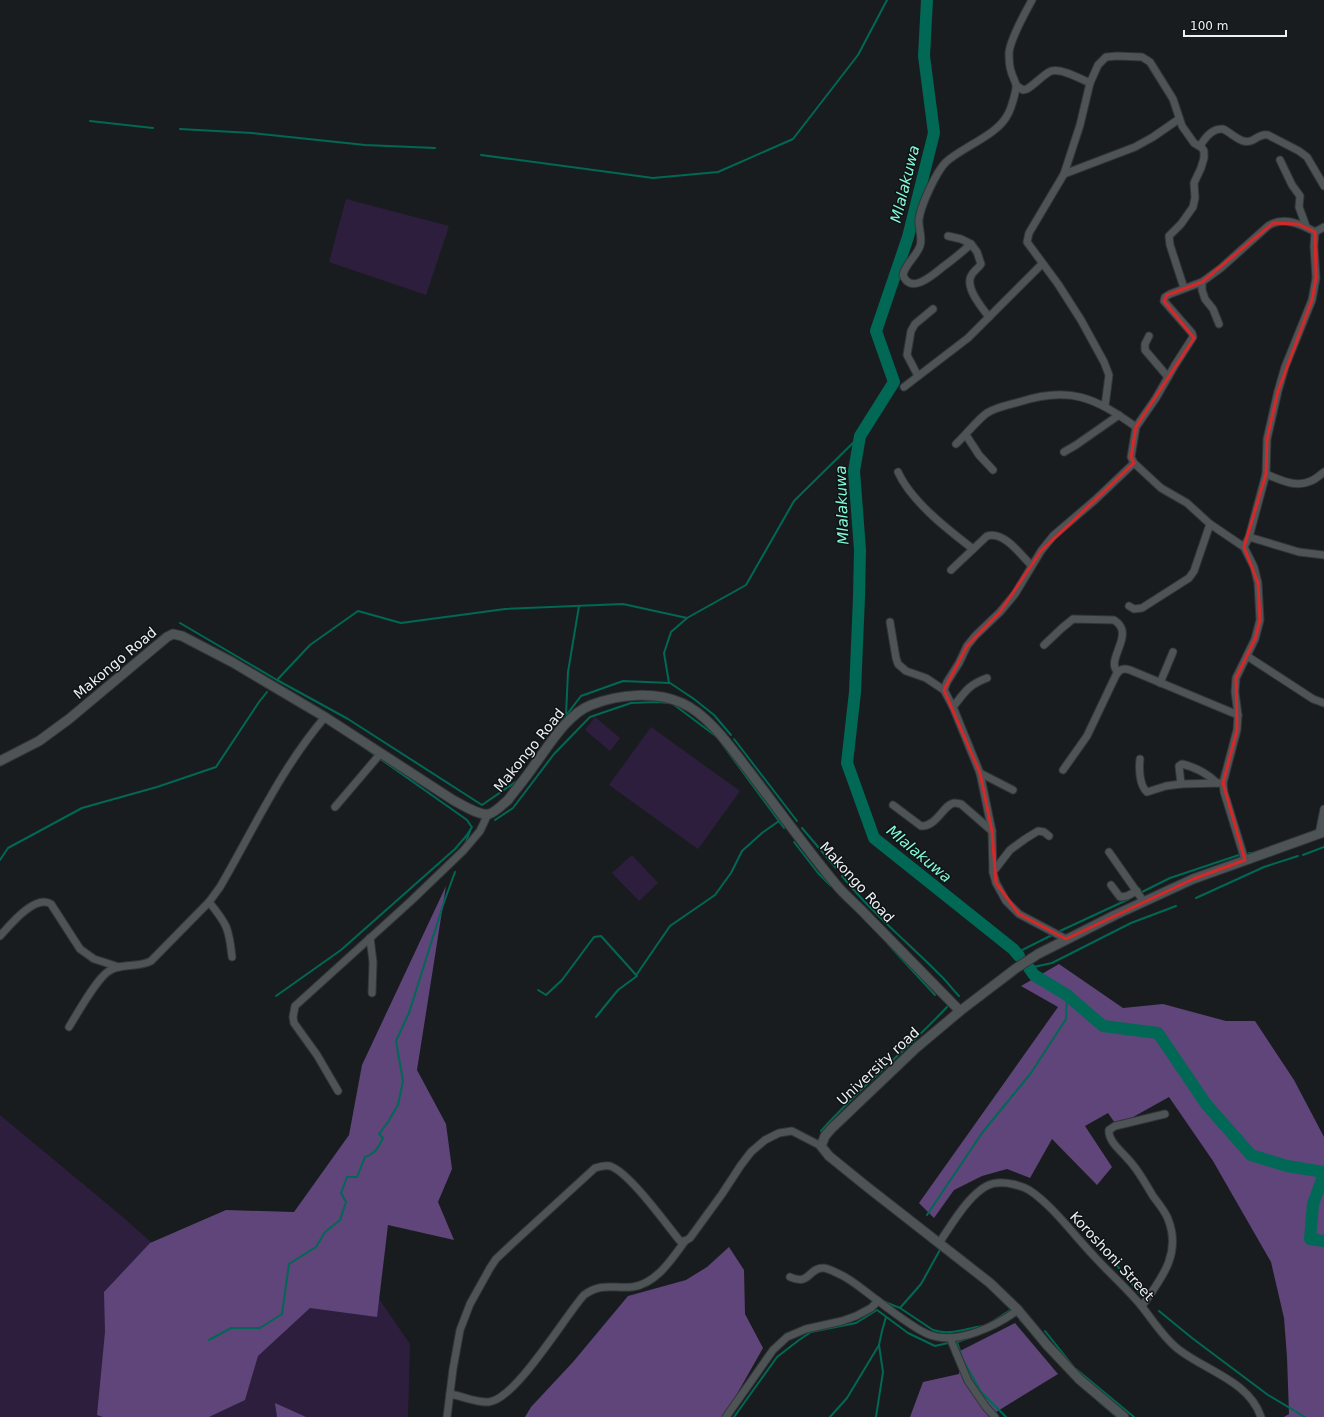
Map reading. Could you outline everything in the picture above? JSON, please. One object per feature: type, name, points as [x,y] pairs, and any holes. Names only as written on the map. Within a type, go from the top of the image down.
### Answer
[{"type":"street","points":[[1032,0],[1009,48],[1010,70],[1017,86],[1023,90],[1027,89],[1053,70],[1065,72],[1090,83]]},
{"type":"street","points":[[1105,406],[1109,375],[1104,362],[1081,320],[1058,284],[1028,245],[1027,238],[1064,174],[1080,125],[1090,83],[1098,65],[1106,57],[1142,57],[1150,62],[1173,99],[1179,119],[1190,139],[1204,151],[1202,168],[1194,183],[1195,201],[1188,215],[1169,236],[1170,245],[1184,288]]},
{"type":"street","points":[[972,244],[928,279],[909,283],[904,278],[904,270],[916,254],[921,241],[919,223],[921,212],[932,183],[944,164],[955,154],[1003,123],[1009,114],[1017,86]]},
{"type":"street","points":[[1064,174],[1135,147],[1153,137],[1179,119]]},
{"type":"street","points":[[1200,146],[1210,133],[1219,128],[1246,142],[1264,134],[1268,134],[1299,151],[1306,157],[1324,186]]},
{"type":"street","points":[[1280,160],[1292,185],[1300,196],[1299,207],[1306,226]]},
{"type":"street","points":[[1220,783],[1234,747],[1238,715],[1235,692],[1236,678],[1248,656],[1255,639],[1260,620],[1257,578],[1254,567],[1244,548],[1210,524],[1187,503],[1158,486],[1134,463],[1131,457],[1136,427],[1156,398],[1193,337],[1192,333],[1164,301],[1165,297],[1184,288],[1202,282],[1221,268],[1273,223],[1286,221],[1306,226],[1315,232]]},
{"type":"street","points":[[1315,232],[1324,227]]},
{"type":"street","points":[[1244,548],[1249,537],[1266,474],[1267,439],[1278,391],[1285,367],[1312,300],[1316,278],[1314,246],[1315,232]]},
{"type":"street","points":[[948,236],[956,237],[972,244],[977,252],[981,264],[970,277],[969,285],[989,318]]},
{"type":"street","points":[[904,387],[957,348],[1042,264]]},
{"type":"street","points":[[1316,278],[1324,279]]},
{"type":"street","points":[[1202,282],[1202,290],[1205,299],[1213,309],[1220,324]]},
{"type":"street","points":[[918,376],[907,355],[911,331],[914,324],[933,309]]},
{"type":"street","points":[[1149,336],[1145,344],[1145,350],[1168,378]]},
{"type":"street","points":[[956,444],[986,414],[997,408],[1030,398],[1059,394],[1075,395],[1105,406],[1119,414],[1136,427]]},
{"type":"street","points":[[1064,452],[1119,414]]},
{"type":"street","points":[[966,435],[979,455],[993,470]]},
{"type":"street","points":[[944,690],[947,682],[975,636],[1000,612],[1014,594],[1031,565],[1053,536],[1095,500],[1134,463]]},
{"type":"street","points":[[898,472],[905,486],[921,504],[950,531],[973,549]]},
{"type":"street","points":[[1266,474],[1291,484],[1312,481],[1324,472]]},
{"type":"street","points":[[1129,606],[1134,609],[1142,608],[1189,578],[1194,571],[1210,524]]},
{"type":"street","points":[[951,570],[987,536],[992,534],[1002,538],[1031,565]]},
{"type":"street","points":[[1249,537],[1299,552],[1324,555]]},
{"type":"street","points":[[1044,645],[1073,619],[1114,620],[1119,623],[1123,631],[1113,665],[1118,672]]},
{"type":"street","points":[[890,622],[898,664],[906,671],[926,678],[944,690],[980,773],[992,831],[993,872],[996,884],[1012,909],[1036,924],[1066,939]]},
{"type":"street","name":"Makongo Road","points":[[0,761],[39,741],[69,719],[167,637],[173,634],[182,636],[232,662],[325,716],[458,803],[480,813],[488,814],[499,808],[508,800],[557,735],[571,719],[585,708],[601,702],[635,695],[660,696],[682,703],[697,712],[712,726],[840,889],[960,1011]]},
{"type":"street","points":[[1160,683],[1173,652]]},
{"type":"street","points":[[1248,656],[1276,676],[1313,699],[1323,701]]},
{"type":"street","points":[[1063,770],[1087,736],[1120,670],[1125,669],[1238,715]]},
{"type":"street","points":[[953,708],[966,690],[975,683],[987,678]]},
{"type":"street","points":[[69,1027],[101,978],[109,971],[119,967],[143,965],[151,961],[209,902],[228,874],[278,780],[325,716]]},
{"type":"street","points":[[336,807],[381,754]]},
{"type":"street","points":[[1140,758],[1140,771],[1144,789],[1147,792],[1166,786],[1181,784],[1220,783]]},
{"type":"street","points":[[1181,784],[1179,766],[1182,764],[1190,766],[1220,783],[1245,860]]},
{"type":"street","points":[[980,773],[1013,790]]},
{"type":"street","points":[[894,805],[921,826],[926,826],[932,823],[951,804],[961,804],[992,831]]},
{"type":"street","points":[[1322,833],[1324,809]]},
{"type":"street","points":[[338,1091],[317,1055],[294,1024],[293,1012],[295,1006],[411,901],[463,851],[480,831],[488,814]]},
{"type":"street","points":[[993,872],[1010,850],[1025,839],[1038,831],[1044,832],[1049,836]]},
{"type":"street","name":"University road","points":[[821,1146],[825,1136],[840,1120],[916,1048],[960,1011],[1018,966],[1066,939],[1193,879],[1322,833]]},
{"type":"street","points":[[1109,852],[1138,891],[1144,902]]},
{"type":"street","points":[[1111,885],[1120,897],[1138,891]]},
{"type":"street","points":[[0,936],[15,920],[33,905],[39,902],[48,902],[51,904],[83,952],[94,959],[119,967]]},
{"type":"street","points":[[209,902],[226,924],[229,932],[232,957]]},
{"type":"street","points":[[370,938],[373,962],[372,993]]},
{"type":"street","points":[[1142,1306],[1167,1266],[1172,1251],[1173,1236],[1168,1218],[1135,1166],[1110,1137],[1109,1130],[1115,1126],[1165,1114]]},
{"type":"street","points":[[450,1394],[490,1402],[502,1396],[516,1383],[538,1357],[584,1295],[592,1289],[602,1286],[634,1286],[646,1282],[665,1268],[685,1241],[690,1238],[700,1225],[751,1152],[764,1140],[779,1133],[792,1131],[821,1146],[829,1156],[866,1186],[990,1283],[1018,1310],[1047,1346],[1079,1379],[1124,1417]]},
{"type":"street","points":[[447,1417],[456,1347],[460,1330],[470,1304],[490,1268],[496,1259],[596,1168],[604,1165],[611,1166],[628,1178],[680,1241],[685,1241]]},
{"type":"street","name":"Koroshoni Street","points":[[940,1243],[967,1203],[984,1187],[996,1183],[1013,1184],[1027,1189],[1046,1204],[1142,1306],[1161,1332],[1177,1348],[1242,1388],[1251,1399],[1261,1417]]},
{"type":"street","points":[[790,1277],[802,1280],[821,1268],[838,1273],[856,1284],[920,1330],[940,1338],[961,1336],[992,1327],[1018,1310]]},
{"type":"street","points":[[726,1417],[773,1350],[786,1337],[806,1329],[835,1323],[856,1316],[871,1308],[878,1301]]},
{"type":"street","points":[[950,1338],[968,1381],[986,1407],[995,1417]]},
{"type":"highlighted area","points":[[1273,223],[1298,224],[1315,232],[1316,278],[1312,300],[1278,391],[1267,439],[1266,474],[1244,547],[1258,583],[1260,620],[1255,639],[1236,678],[1237,730],[1223,783],[1245,860],[1193,879],[1066,939],[1019,914],[996,883],[992,831],[980,773],[944,690],[967,646],[1000,612],[1041,551],[1134,463],[1131,457],[1136,427],[1194,338],[1164,301],[1167,295],[1202,282]]},
{"type":"shaded area","points":[[346,199],[449,226],[426,295],[329,262]]},
{"type":"shaded area","points":[[595,717],[620,738],[610,751],[585,730]]},
{"type":"shaded area","points":[[651,727],[740,791],[698,849],[609,785]]},
{"type":"shaded area","points":[[632,855],[658,883],[639,901],[612,873]]},
{"type":"shaded area","points":[[446,886],[417,1070],[446,1124],[452,1169],[438,1202],[454,1240],[388,1225],[377,1317],[310,1308],[258,1356],[245,1400],[209,1417],[103,1417],[97,1415],[105,1332],[104,1292],[150,1243],[226,1210],[294,1212],[349,1135],[362,1065]]},
{"type":"shaded area","points":[[1059,964],[1123,1008],[1163,1004],[1226,1021],[1255,1021],[1294,1080],[1324,1137],[1324,1417],[1284,1417],[1289,1414],[1284,1318],[1271,1262],[1213,1161],[1169,1097],[1117,1126],[1108,1113],[1085,1126],[1112,1167],[1097,1185],[1052,1139],[1030,1178],[1007,1169],[982,1176],[954,1190],[934,1218],[919,1203],[1058,1007],[1021,986]]},
{"type":"shaded area","points":[[0,1115],[124,1218],[219,1303],[364,1277],[410,1344],[408,1417],[0,1417]]},
{"type":"shaded area","points":[[729,1247],[744,1270],[745,1314],[763,1348],[724,1417],[525,1417],[531,1407],[573,1362],[628,1296],[686,1280],[707,1267]]},
{"type":"shaded area","points":[[1015,1323],[1058,1374],[988,1417],[910,1417],[923,1382],[959,1374],[960,1351]]},
{"type":"shaded area","points":[[275,1403],[306,1417],[277,1417]]},
{"type":"waterway","points":[[481,155],[653,178],[718,172],[793,139],[858,55],[887,0]]},
{"type":"waterway","name":"Mlalakuwa","points":[[927,0],[924,56],[934,133],[908,237],[876,331],[894,382],[860,436],[854,471],[860,550],[859,597],[855,692],[847,763],[874,838],[1013,949],[1019,956]]},
{"type":"waterway","points":[[90,121],[153,128]]},
{"type":"waterway","points":[[180,129],[252,133],[365,145],[435,148]]},
{"type":"waterway","points":[[277,680],[310,645],[358,611],[401,623],[505,609],[623,604],[687,618],[746,585],[794,501],[860,436]]},
{"type":"waterway","points":[[566,715],[568,672],[579,606]]},
{"type":"waterway","points":[[669,683],[664,653],[671,632],[687,618]]},
{"type":"waterway","points":[[180,623],[277,680],[348,719],[482,805],[517,781]]},
{"type":"waterway","points":[[558,726],[581,696],[623,681],[670,683],[714,715],[731,735]]},
{"type":"waterway","points":[[0,860],[8,848],[82,808],[157,787],[216,767],[267,692]]},
{"type":"waterway","points":[[495,820],[513,808],[554,754],[590,717],[631,703],[669,703]]},
{"type":"waterway","points":[[673,704],[717,737]]},
{"type":"waterway","points":[[734,739],[797,821]]},
{"type":"waterway","points":[[720,741],[784,828]]},
{"type":"waterway","points":[[362,746],[467,820],[471,826]]},
{"type":"waterway","points":[[637,974],[670,926],[715,895],[731,873],[742,851],[762,833],[779,821]]},
{"type":"waterway","points":[[276,996],[341,950],[455,849],[472,827]]},
{"type":"waterway","points":[[802,828],[836,868]]},
{"type":"waterway","points":[[465,844],[470,831]]},
{"type":"waterway","points":[[794,842],[818,873],[831,886]]},
{"type":"waterway","points":[[1303,855],[1324,847]]},
{"type":"waterway","points":[[1249,853],[1254,853]]},
{"type":"waterway","points":[[1140,893],[1170,878],[1242,854]]},
{"type":"waterway","points":[[1196,898],[1264,867],[1298,856]]},
{"type":"waterway","points":[[209,1340],[231,1328],[260,1328],[282,1314],[289,1264],[316,1247],[325,1232],[340,1220],[346,1202],[341,1193],[347,1177],[357,1177],[365,1157],[376,1150],[383,1138],[379,1134],[398,1105],[403,1081],[396,1041],[409,1013],[455,872]]},
{"type":"waterway","points":[[842,876],[865,902],[941,976],[959,996]]},
{"type":"waterway","points":[[1060,931],[1129,899]]},
{"type":"waterway","points":[[1029,968],[1052,963],[1131,923],[1176,906]]},
{"type":"waterway","points":[[1016,953],[1052,935]]},
{"type":"waterway","points":[[538,990],[546,995],[562,980],[594,937],[601,936],[637,976],[618,990],[596,1017]]},
{"type":"waterway","points":[[888,944],[935,995]]},
{"type":"waterway","points":[[1029,968],[1034,975],[1067,995],[1103,1026],[1158,1033],[1206,1104],[1251,1155],[1287,1166],[1324,1172]]},
{"type":"waterway","points":[[927,1215],[982,1133],[1031,1073],[1066,1019],[1067,995]]},
{"type":"waterway","points":[[821,1131],[947,1007]]},
{"type":"waterway","points":[[1324,1174],[1313,1204],[1310,1239],[1324,1241]]},
{"type":"waterway","points":[[900,1308],[921,1284],[941,1248]]},
{"type":"waterway","points":[[1109,1256],[1142,1296]]},
{"type":"waterway","points":[[885,1302],[900,1308],[933,1330],[939,1332],[952,1332],[983,1326]]},
{"type":"waterway","points":[[990,1323],[1012,1309]]},
{"type":"waterway","points":[[734,1417],[777,1357],[811,1332],[856,1323],[877,1310],[908,1333],[935,1346],[948,1343]]},
{"type":"waterway","points":[[1159,1311],[1192,1338],[1268,1395],[1305,1417]]},
{"type":"waterway","points":[[830,1417],[847,1398],[879,1345],[886,1317]]},
{"type":"waterway","points":[[1020,1320],[1025,1325]]},
{"type":"waterway","points":[[1045,1331],[1073,1366]]},
{"type":"waterway","points":[[977,1335],[957,1342],[963,1360],[981,1392],[1006,1417]]},
{"type":"waterway","points":[[876,1417],[883,1372],[879,1345]]},
{"type":"waterway","points":[[1076,1369],[1134,1417]]},
{"type":"waterway","points":[[1097,1400],[1117,1417]]}]
